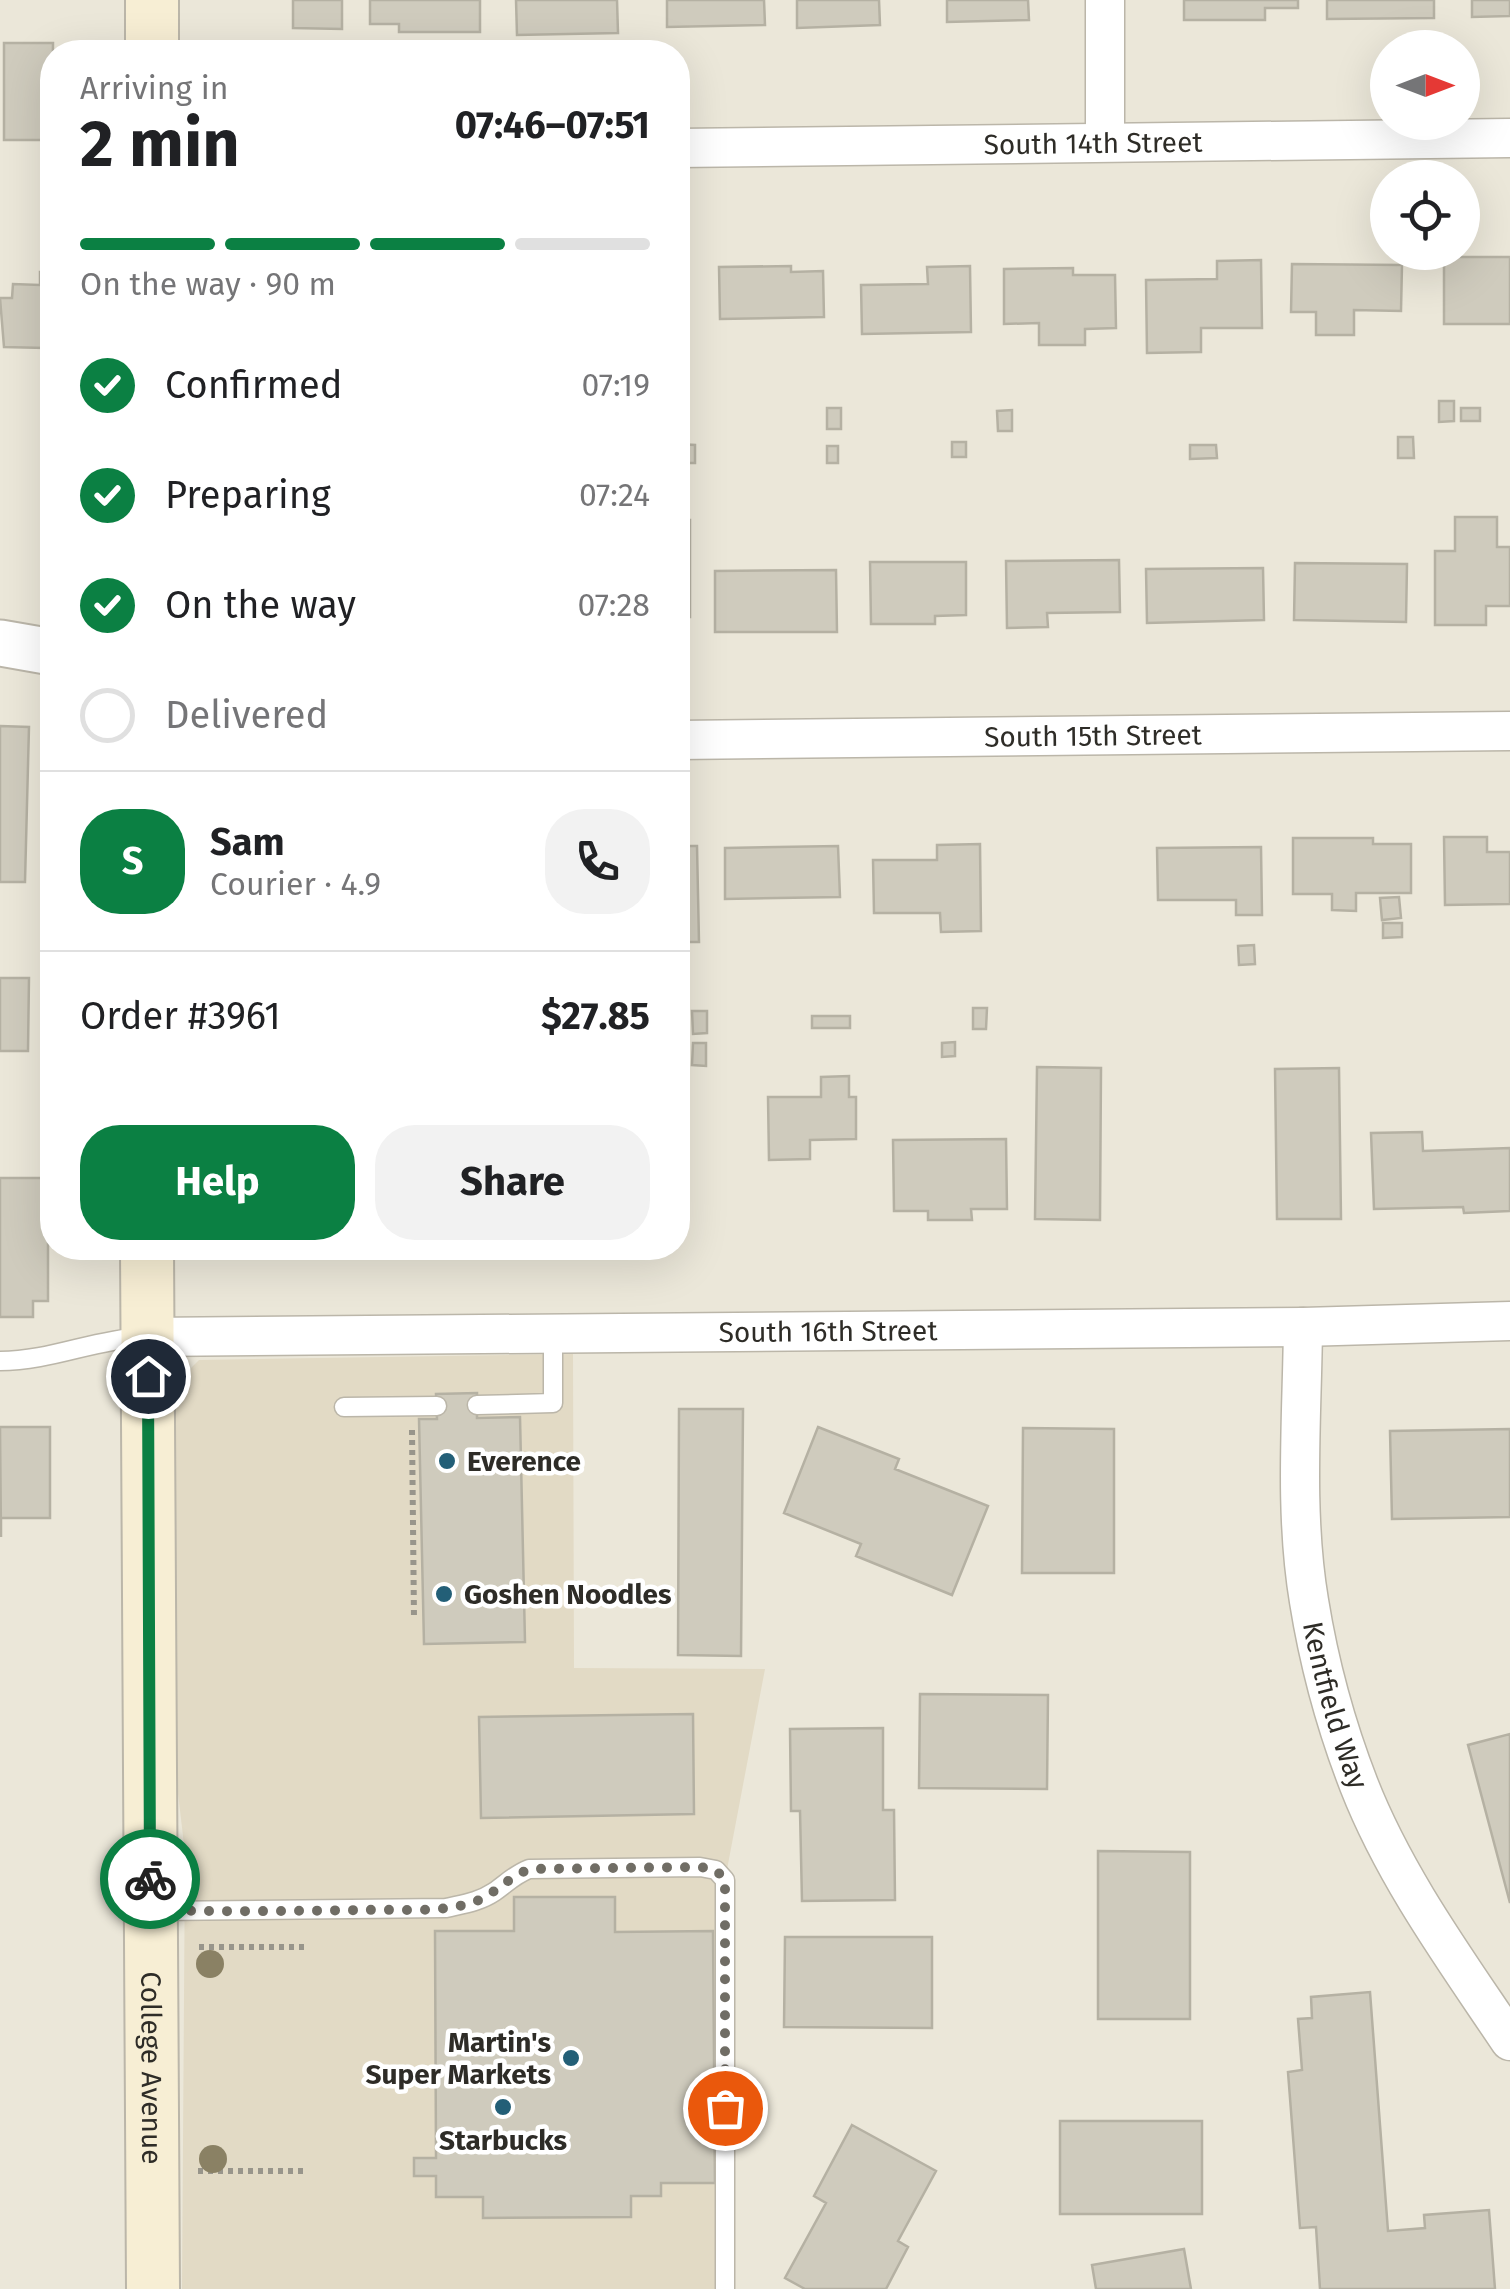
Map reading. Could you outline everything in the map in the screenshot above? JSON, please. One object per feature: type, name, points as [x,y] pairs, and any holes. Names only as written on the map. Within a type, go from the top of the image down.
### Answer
[{"type":"main road","points":[[152,0],[152,40]]},
{"type":"main road","name":"College Avenue","points":[[147,1260],[154,2289]]},
{"type":"street","points":[[1105,0],[1105,142]]},
{"type":"street","name":"South 14th Street","points":[[690,148],[1510,138]]},
{"type":"street","points":[[0,644],[40,650]]},
{"type":"street","name":"South 15th Street","points":[[690,740],[1510,731]]},
{"type":"street","name":"South 16th Street","points":[[148,1337],[1510,1321]]},
{"type":"street","name":"Kentfield Way","points":[[1303,1326],[1302,1513],[1308,1598],[1324,1678],[1359,1786],[1404,1878],[1510,2041]]},
{"type":"lane","points":[[477,1404],[553,1403],[553,1333]]},
{"type":"lane","points":[[0,1361],[60,1356],[108,1339],[148,1337]]},
{"type":"lane","points":[[344,1407],[437,1406]]},
{"type":"lane","points":[[150,1910],[446,1908],[474,1902],[495,1891],[510,1876],[530,1869],[716,1870],[725,1880],[725,2289]]},
{"type":"path","points":[[412,1406],[414,1618]]},
{"type":"path","points":[[199,1946],[305,1947]]},
{"type":"path","points":[[198,2171],[306,2170]]},
{"type":"shaded area","points":[[573,1354],[574,1668],[765,1669],[725,1880],[725,2289],[182,2289],[185,1853],[171,1734],[173,1386],[199,1360]]},
{"type":"building","points":[[293,0],[342,0],[342,29],[293,28]]},
{"type":"building","points":[[370,0],[480,0],[480,32],[399,32],[399,24],[370,24]]},
{"type":"building","points":[[516,0],[617,0],[618,33],[517,35]]},
{"type":"building","points":[[667,0],[764,0],[765,25],[667,27]]},
{"type":"building","points":[[797,0],[879,0],[880,25],[797,28]]},
{"type":"building","points":[[947,0],[1028,0],[1029,20],[947,22]]},
{"type":"building","points":[[1184,0],[1298,0],[1298,8],[1265,8],[1265,20],[1184,20]]},
{"type":"building","points":[[1327,0],[1434,0],[1434,18],[1327,19]]},
{"type":"building","points":[[1472,0],[1510,0],[1510,16],[1472,17]]},
{"type":"building","points":[[4,43],[40,43],[40,140],[4,140]]},
{"type":"building","points":[[1480,257],[1510,257],[1510,324],[1444,324],[1444,270],[1480,270]]},
{"type":"building","points":[[1261,260],[1262,328],[1201,328],[1201,352],[1147,353],[1146,280],[1217,279],[1217,261]]},
{"type":"building","points":[[1292,264],[1370,265],[1370,270],[1402,270],[1401,311],[1354,310],[1354,335],[1316,335],[1316,312],[1291,312]]},
{"type":"building","points":[[791,266],[791,272],[823,271],[824,317],[720,319],[719,267]]},
{"type":"building","points":[[970,266],[971,332],[862,334],[861,285],[928,284],[927,267]]},
{"type":"building","points":[[1073,268],[1073,275],[1115,275],[1116,328],[1085,329],[1085,345],[1039,345],[1039,323],[1004,324],[1004,269]]},
{"type":"building","points":[[13,284],[40,285],[40,348],[4,347],[0,298],[12,298]]},
{"type":"building","points":[[1439,401],[1454,401],[1454,421],[1439,422]]},
{"type":"building","points":[[827,408],[841,408],[841,429],[827,429]]},
{"type":"building","points":[[1461,408],[1480,408],[1480,421],[1461,421]]},
{"type":"building","points":[[1012,410],[1012,431],[998,431],[997,411]]},
{"type":"building","points":[[1398,437],[1413,437],[1414,458],[1398,458]]},
{"type":"building","points":[[952,442],[966,442],[966,457],[952,457]]},
{"type":"building","points":[[690,445],[695,445],[695,463],[690,463]]},
{"type":"building","points":[[1190,445],[1216,445],[1217,458],[1190,459]]},
{"type":"building","points":[[827,446],[838,446],[838,463],[827,463]]},
{"type":"building","points":[[1455,517],[1497,517],[1497,547],[1510,547],[1510,606],[1486,606],[1486,625],[1435,625],[1435,551],[1455,551]]},
{"type":"building","points":[[1119,560],[1120,612],[1047,613],[1048,627],[1007,628],[1006,561]]},
{"type":"building","points":[[870,562],[966,562],[966,615],[935,616],[935,624],[871,624]]},
{"type":"building","points":[[1295,563],[1407,564],[1406,622],[1294,620]]},
{"type":"building","points":[[1263,568],[1264,620],[1147,623],[1146,569]]},
{"type":"building","points":[[836,570],[837,632],[715,632],[715,571]]},
{"type":"building","points":[[0,726],[29,727],[25,882],[0,882]]},
{"type":"building","points":[[1444,837],[1487,837],[1487,852],[1510,852],[1510,904],[1445,905]]},
{"type":"building","points":[[1293,838],[1373,838],[1373,844],[1411,844],[1411,893],[1356,893],[1356,911],[1332,910],[1332,894],[1293,894]]},
{"type":"building","points":[[980,844],[981,931],[941,932],[940,913],[874,913],[873,860],[937,860],[937,845]]},
{"type":"building","points":[[690,846],[697,846],[699,942],[690,942]]},
{"type":"building","points":[[838,846],[840,897],[725,899],[725,848]]},
{"type":"building","points":[[1261,847],[1262,915],[1236,915],[1236,900],[1158,900],[1157,848]]},
{"type":"building","points":[[1399,897],[1401,918],[1382,920],[1380,898]]},
{"type":"building","points":[[1383,923],[1402,923],[1402,937],[1383,938]]},
{"type":"building","points":[[1254,945],[1255,964],[1239,965],[1238,946]]},
{"type":"building","points":[[0,978],[29,978],[28,1051],[0,1051]]},
{"type":"building","points":[[973,1008],[987,1008],[986,1029],[973,1029]]},
{"type":"building","points":[[692,1011],[707,1011],[707,1033],[693,1034]]},
{"type":"building","points":[[812,1016],[850,1016],[850,1028],[812,1028]]},
{"type":"building","points":[[955,1042],[955,1056],[942,1057],[942,1043]]},
{"type":"building","points":[[693,1043],[706,1043],[706,1066],[692,1065]]},
{"type":"building","points":[[1037,1067],[1101,1068],[1100,1220],[1035,1219]]},
{"type":"building","points":[[1339,1068],[1341,1219],[1277,1219],[1275,1069]]},
{"type":"building","points":[[849,1076],[849,1097],[856,1097],[856,1139],[810,1140],[810,1159],[769,1160],[768,1097],[821,1097],[821,1077]]},
{"type":"building","points":[[1422,1132],[1423,1151],[1510,1148],[1510,1211],[1464,1213],[1463,1207],[1374,1209],[1371,1133]]},
{"type":"building","points":[[1006,1139],[1007,1209],[971,1209],[972,1220],[928,1220],[928,1211],[894,1211],[893,1140]]},
{"type":"building","points":[[0,1178],[40,1178],[40,1260],[48,1260],[48,1301],[33,1301],[33,1317],[0,1317]]},
{"type":"building","points":[[477,1393],[477,1418],[520,1417],[525,1642],[424,1644],[419,1419],[437,1419],[436,1394]]},
{"type":"building","points":[[679,1409],[743,1409],[741,1656],[678,1655]]},
{"type":"building","points":[[0,1427],[50,1427],[50,1518],[1,1518],[1,1537]]},
{"type":"building","points":[[818,1427],[899,1459],[895,1469],[988,1506],[952,1595],[856,1556],[861,1544],[784,1513]]},
{"type":"building","points":[[1023,1428],[1114,1429],[1114,1573],[1022,1573]]},
{"type":"building","points":[[1510,1429],[1510,1517],[1392,1519],[1390,1431]]},
{"type":"building","points":[[920,1694],[1048,1695],[1047,1789],[919,1788]]},
{"type":"building","points":[[693,1714],[694,1814],[481,1818],[479,1717]]},
{"type":"building","points":[[883,1728],[883,1810],[894,1810],[895,1900],[802,1901],[800,1811],[791,1811],[790,1729]]},
{"type":"building","points":[[1510,1734],[1510,1903],[1468,1745]]},
{"type":"building","points":[[1098,1851],[1190,1852],[1190,2019],[1098,2019]]},
{"type":"building","points":[[514,1897],[615,1897],[615,1932],[713,1931],[715,2183],[661,2183],[661,2196],[631,2196],[631,2217],[483,2218],[483,2197],[436,2197],[436,2176],[414,2176],[414,2158],[436,2158],[435,1931],[514,1931]]},
{"type":"building","points":[[785,1937],[932,1937],[932,2028],[784,2027]]},
{"type":"building","points":[[1370,1992],[1388,2231],[1425,2228],[1424,2215],[1489,2210],[1495,2289],[1320,2289],[1316,2227],[1300,2228],[1288,2072],[1302,2070],[1298,2019],[1312,2018],[1311,1997]]},
{"type":"building","points":[[1060,2121],[1202,2121],[1202,2214],[1060,2214]]},
{"type":"building","points":[[852,2125],[936,2171],[898,2241],[908,2247],[886,2289],[805,2289],[785,2278],[826,2203],[814,2196]]},
{"type":"building","points":[[1184,2249],[1191,2289],[1096,2289],[1092,2265]]},
{"type":"way so far","points":[[150,1879],[150,1910],[305,1911],[446,1908],[474,1902],[495,1891],[510,1876],[530,1869],[716,1870],[725,1880],[725,2108]]},
{"type":"place","name":"Everence","points":[[447,1461]]},
{"type":"place","name":"Goshen Noodles","points":[[444,1594]]},
{"type":"place","name":"Martin's Super Markets","points":[[571,2058]]},
{"type":"place","name":"Starbucks","points":[[503,2107]]},
{"type":"route","points":[[148,1376],[150,1879]]}]
